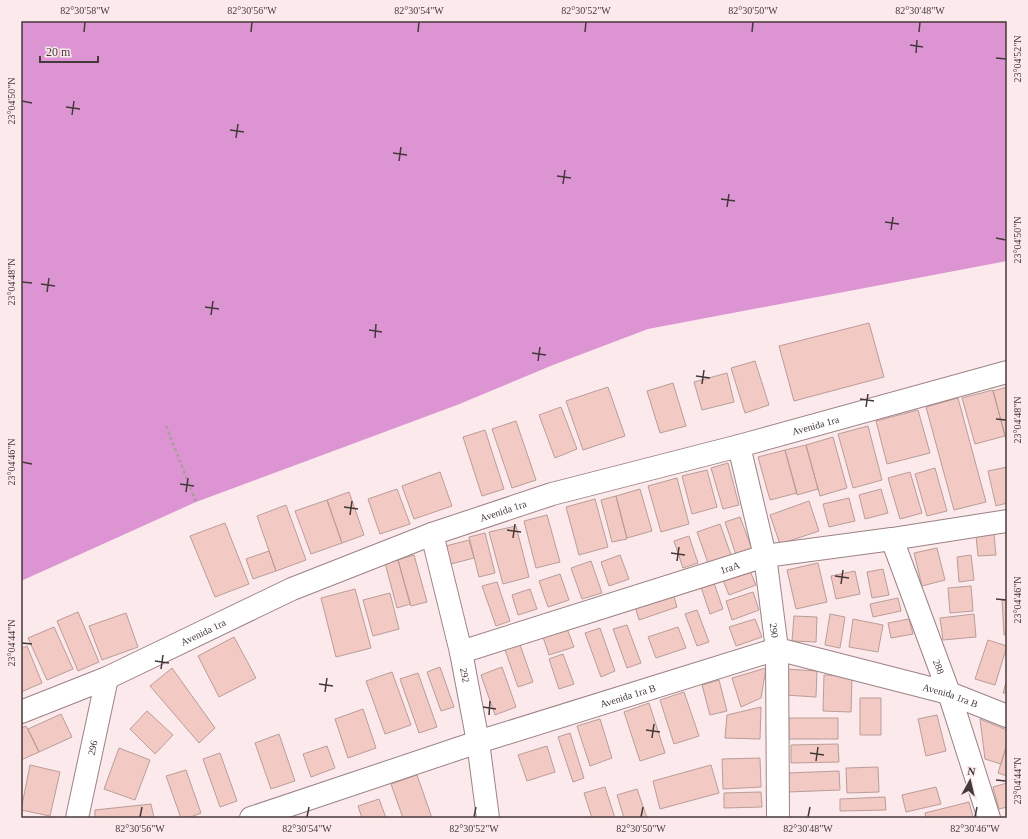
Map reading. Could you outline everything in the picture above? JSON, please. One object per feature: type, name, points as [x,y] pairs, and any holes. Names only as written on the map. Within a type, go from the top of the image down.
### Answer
[{"type":"street","name":"Avenida 1ra","points":[[21,712],[107,678],[292,589],[432,534],[552,494],[739,446],[1007,372]]},
{"type":"street","name":"290","points":[[739,446],[765,556],[777,649],[778,818]]},
{"type":"street","name":"1raA","points":[[461,652],[765,556],[892,539],[1007,521]]},
{"type":"street","name":"292","points":[[432,534],[461,652],[478,742],[488,818]]},
{"type":"street","name":"288","points":[[892,539],[949,693],[989,818]]},
{"type":"street","name":"Avenida 1ra B","points":[[251,818],[478,742],[777,649],[949,693],[1007,716]]},
{"type":"street","name":"296","points":[[77,818],[107,678]]},
{"type":"path","points":[[166,426],[196,502]]},
{"type":"shaded area","points":[[21,21],[1007,21],[1007,261],[648,329],[553,365],[457,405],[196,502],[21,581]]},
{"type":"building","points":[[869,323],[884,377],[794,401],[779,346]]},
{"type":"building","points":[[755,361],[769,405],[745,413],[731,368]]},
{"type":"building","points":[[727,373],[734,402],[702,410],[694,382]]},
{"type":"building","points":[[673,383],[686,426],[660,433],[647,391]]},
{"type":"building","points":[[608,387],[625,436],[583,450],[566,401]]},
{"type":"building","points":[[1007,387],[1007,443],[993,391]]},
{"type":"building","points":[[993,390],[1005,436],[975,444],[962,398]]},
{"type":"building","points":[[958,398],[986,502],[954,510],[926,407]]},
{"type":"building","points":[[561,407],[577,449],[555,458],[539,415]]},
{"type":"building","points":[[918,410],[930,453],[887,464],[876,421]]},
{"type":"building","points":[[516,421],[536,480],[512,488],[492,429]]},
{"type":"building","points":[[868,426],[882,480],[853,488],[838,434]]},
{"type":"building","points":[[485,430],[504,489],[482,496],[463,437]]},
{"type":"building","points":[[833,437],[847,488],[820,496],[806,445]]},
{"type":"building","points":[[806,445],[818,489],[797,495],[785,450]]},
{"type":"building","points":[[785,450],[797,493],[770,500],[758,457]]},
{"type":"building","points":[[728,463],[739,505],[723,509],[711,468]]},
{"type":"building","points":[[1007,467],[1007,503],[996,506],[988,471]]},
{"type":"building","points":[[935,468],[947,511],[927,516],[915,474]]},
{"type":"building","points":[[707,470],[717,507],[692,514],[682,476]]},
{"type":"building","points":[[440,472],[452,506],[414,519],[402,486]]},
{"type":"building","points":[[910,472],[922,513],[900,519],[888,478]]},
{"type":"building","points":[[677,478],[689,524],[661,532],[648,486]]},
{"type":"building","points":[[397,489],[410,524],[380,534],[368,499]]},
{"type":"building","points":[[640,489],[652,531],[627,538],[616,496]]},
{"type":"building","points":[[881,489],[888,513],[865,519],[859,495]]},
{"type":"building","points":[[349,492],[364,535],[342,543],[327,500]]},
{"type":"building","points":[[616,496],[627,539],[612,542],[601,500]]},
{"type":"building","points":[[849,498],[855,521],[829,527],[823,504]]},
{"type":"building","points":[[595,499],[608,547],[579,555],[566,507]]},
{"type":"building","points":[[327,500],[342,543],[311,554],[295,511]]},
{"type":"building","points":[[809,501],[819,531],[780,544],[770,515]]},
{"type":"building","points":[[286,505],[306,560],[276,571],[257,516]]},
{"type":"building","points":[[547,515],[560,562],[536,568],[524,521]]},
{"type":"building","points":[[740,517],[752,549],[736,555],[725,522]]},
{"type":"building","points":[[225,523],[249,584],[215,597],[190,536]]},
{"type":"building","points":[[720,524],[731,555],[708,563],[697,532]]},
{"type":"building","points":[[516,526],[529,577],[503,584],[489,532]]},
{"type":"building","points":[[485,533],[495,573],[479,577],[469,537]]},
{"type":"building","points":[[994,534],[996,555],[978,556],[976,536]]},
{"type":"building","points":[[689,536],[698,563],[683,568],[674,541]]},
{"type":"building","points":[[469,540],[474,558],[447,565],[442,547]]},
{"type":"building","points":[[937,548],[945,580],[922,586],[914,553]]},
{"type":"building","points":[[269,551],[276,571],[253,579],[246,559]]},
{"type":"building","points":[[414,555],[427,602],[411,606],[398,560]]},
{"type":"building","points":[[620,555],[629,579],[609,586],[601,562]]},
{"type":"building","points":[[971,555],[974,580],[959,582],[957,557]]},
{"type":"building","points":[[398,560],[410,604],[397,608],[385,563]]},
{"type":"building","points":[[591,561],[602,593],[582,599],[571,568]]},
{"type":"building","points":[[818,563],[827,602],[796,609],[787,570]]},
{"type":"building","points":[[883,569],[889,595],[872,598],[867,572]]},
{"type":"building","points":[[750,571],[756,585],[729,595],[723,580]]},
{"type":"building","points":[[855,571],[860,594],[836,599],[831,576]]},
{"type":"building","points":[[560,574],[569,600],[548,607],[539,581]]},
{"type":"building","points":[[497,582],[510,621],[496,626],[482,586]]},
{"type":"building","points":[[714,583],[723,609],[710,614],[701,587]]},
{"type":"building","points":[[971,586],[973,611],[950,613],[948,588]]},
{"type":"building","points":[[355,589],[371,648],[336,657],[321,598]]},
{"type":"building","points":[[530,589],[537,609],[518,615],[512,595]]},
{"type":"building","points":[[672,590],[677,607],[639,620],[634,603]]},
{"type":"building","points":[[753,592],[759,610],[732,620],[726,601]]},
{"type":"building","points":[[390,593],[399,629],[373,636],[363,600]]},
{"type":"building","points":[[898,598],[901,611],[873,617],[870,604]]},
{"type":"building","points":[[1002,600],[1007,600],[1007,635],[1004,635]]},
{"type":"building","points":[[697,610],[709,642],[697,646],[685,614]]},
{"type":"building","points":[[78,612],[99,662],[78,671],[57,621]]},
{"type":"building","points":[[126,613],[138,647],[102,660],[89,626]]},
{"type":"building","points":[[830,614],[845,617],[840,648],[825,645]]},
{"type":"building","points":[[974,614],[976,637],[943,640],[940,618]]},
{"type":"building","points":[[794,616],[817,617],[816,642],[792,641]]},
{"type":"building","points":[[755,619],[762,637],[736,646],[729,627]]},
{"type":"building","points":[[853,619],[883,625],[878,652],[849,647]]},
{"type":"building","points":[[909,619],[913,634],[891,638],[888,623]]},
{"type":"building","points":[[627,625],[641,663],[627,668],[613,629]]},
{"type":"building","points":[[566,626],[574,647],[549,655],[542,634]]},
{"type":"building","points":[[54,627],[73,669],[47,680],[28,638]]},
{"type":"building","points":[[678,627],[686,648],[656,658],[648,637]]},
{"type":"building","points":[[600,628],[615,671],[601,677],[585,633]]},
{"type":"building","points":[[234,637],[256,678],[219,697],[198,656]]},
{"type":"building","points":[[988,640],[1007,646],[995,685],[975,679]]},
{"type":"building","points":[[519,642],[533,682],[518,687],[504,647]]},
{"type":"building","points":[[27,646],[42,683],[21,692],[21,649]]},
{"type":"building","points":[[563,654],[574,684],[559,689],[549,659]]},
{"type":"building","points":[[440,667],[454,707],[441,711],[427,672]]},
{"type":"building","points":[[502,667],[516,707],[495,715],[481,675]]},
{"type":"building","points":[[172,668],[215,728],[199,743],[150,686]]},
{"type":"building","points":[[766,668],[761,698],[741,707],[732,678]]},
{"type":"building","points":[[787,669],[817,671],[816,697],[785,695]]},
{"type":"building","points":[[392,672],[411,725],[385,734],[366,681]]},
{"type":"building","points":[[418,673],[437,727],[419,733],[400,679]]},
{"type":"building","points":[[824,675],[852,676],[851,712],[823,711]]},
{"type":"building","points":[[1007,679],[1007,693],[1003,693]]},
{"type":"building","points":[[719,680],[727,711],[710,715],[702,685]]},
{"type":"building","points":[[684,692],[699,736],[674,744],[660,700]]},
{"type":"building","points":[[860,698],[881,698],[881,735],[860,735]]},
{"type":"building","points":[[649,703],[665,753],[640,761],[624,712]]},
{"type":"building","points":[[761,707],[760,739],[725,738],[727,715]]},
{"type":"building","points":[[363,709],[376,748],[348,758],[335,719]]},
{"type":"building","points":[[147,711],[173,735],[155,754],[130,729]]},
{"type":"building","points":[[61,714],[72,737],[39,752],[28,729]]},
{"type":"building","points":[[937,715],[946,751],[926,756],[918,719]]},
{"type":"building","points":[[789,718],[838,718],[838,739],[789,739]]},
{"type":"building","points":[[600,719],[612,758],[590,766],[577,726]]},
{"type":"building","points":[[980,719],[1007,730],[1007,744],[1001,764],[985,759]]},
{"type":"building","points":[[26,726],[39,752],[21,760],[21,728]]},
{"type":"building","points":[[570,733],[584,778],[573,782],[558,737]]},
{"type":"building","points":[[279,734],[295,781],[271,789],[255,743]]},
{"type":"building","points":[[838,744],[839,762],[791,763],[791,745]]},
{"type":"building","points":[[1007,744],[1007,776],[998,773]]},
{"type":"building","points":[[327,746],[335,768],[311,777],[303,754]]},
{"type":"building","points":[[547,746],[555,772],[527,781],[518,755]]},
{"type":"building","points":[[119,748],[150,760],[135,800],[104,789]]},
{"type":"building","points":[[220,753],[237,801],[220,807],[203,759]]},
{"type":"building","points":[[760,758],[761,787],[723,789],[722,759]]},
{"type":"building","points":[[30,765],[60,772],[50,816],[21,810]]},
{"type":"building","points":[[711,765],[719,793],[660,809],[653,781]]},
{"type":"building","points":[[878,767],[879,792],[847,793],[846,768]]},
{"type":"building","points":[[186,770],[201,813],[188,818],[181,818],[166,776]]},
{"type":"building","points":[[839,771],[840,790],[788,792],[787,773]]},
{"type":"building","points":[[417,775],[432,818],[403,818],[391,784]]},
{"type":"building","points":[[1007,783],[1007,807],[999,809],[993,787]]},
{"type":"building","points":[[605,787],[615,818],[592,818],[584,793]]},
{"type":"building","points":[[936,787],[941,804],[906,812],[902,795]]},
{"type":"building","points":[[637,789],[647,818],[624,818],[617,795]]},
{"type":"building","points":[[761,792],[762,807],[724,808],[724,793]]},
{"type":"building","points":[[885,797],[886,810],[840,811],[840,799]]},
{"type":"building","points":[[379,799],[386,818],[362,818],[358,806]]},
{"type":"building","points":[[969,802],[973,817],[926,818],[925,813]]},
{"type":"building","points":[[151,804],[154,818],[95,818],[95,810]]}]
